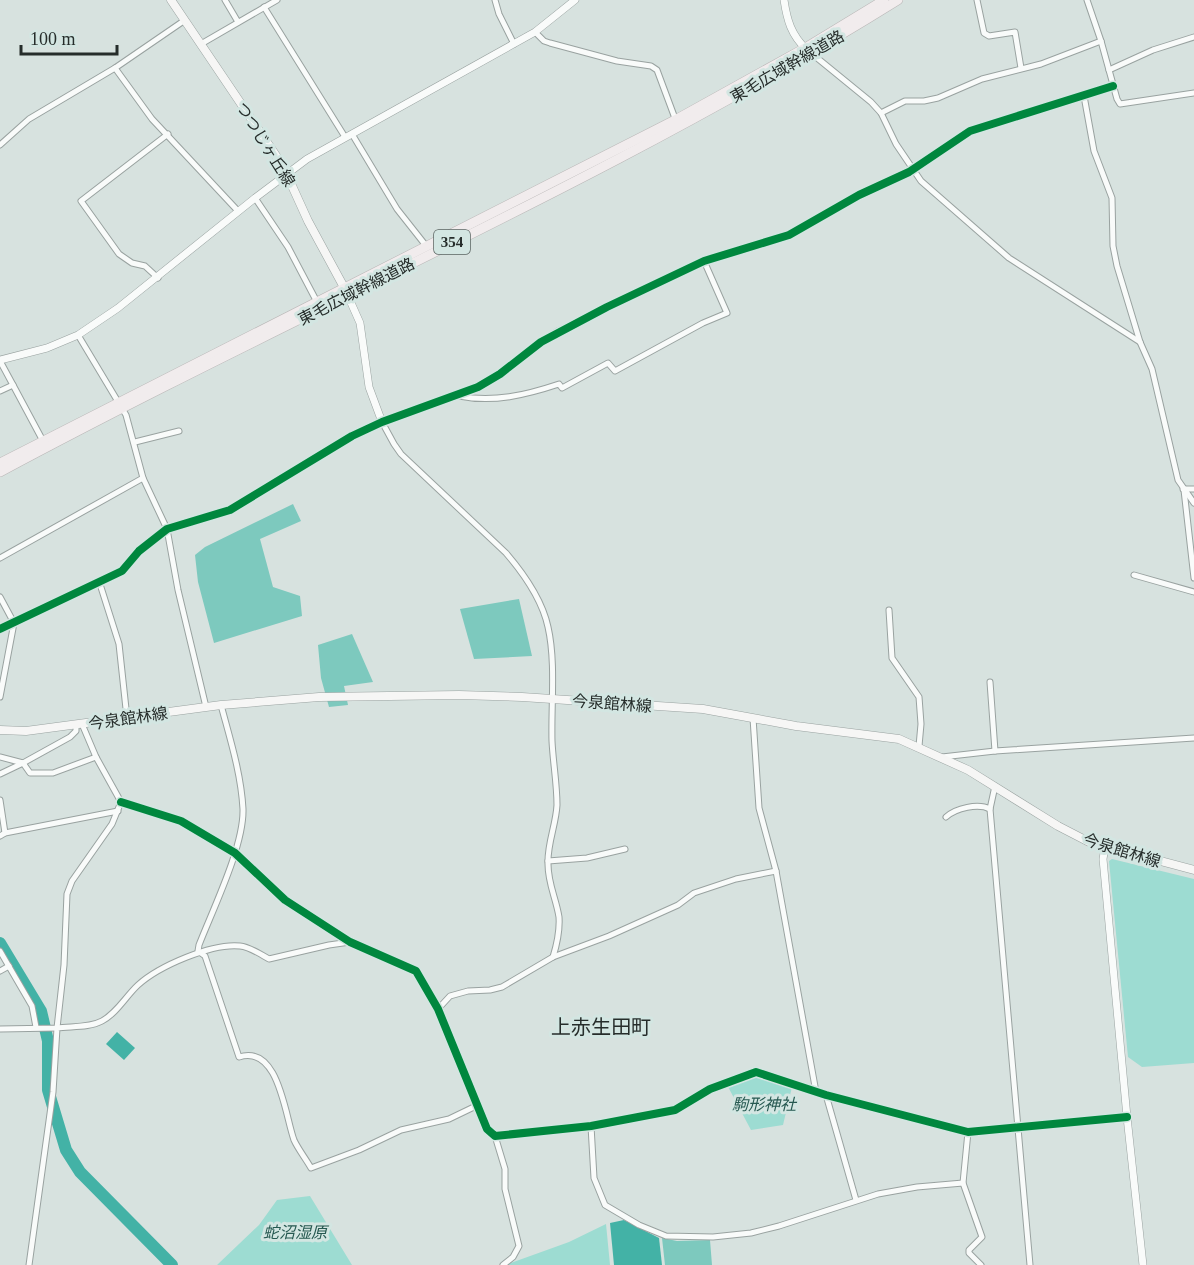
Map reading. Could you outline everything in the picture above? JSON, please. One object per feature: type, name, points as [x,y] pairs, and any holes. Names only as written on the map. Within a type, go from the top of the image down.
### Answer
[{"type":"highway","name":"東毛広域幹線道路","points":[[808,50],[884,0]]},
{"type":"highway","name":"東毛広域幹線道路","points":[[120,405],[677,124],[898,0]]},
{"type":"highway","name":"東毛広域幹線道路","points":[[0,463],[44,444],[317,302],[346,292],[427,247],[677,124]]},
{"type":"highway","name":"東毛広域幹線道路","points":[[0,472],[44,444]]},
{"type":"main road","name":"つつじヶ丘線","points":[[171,0],[287,174],[308,221],[346,292]]},
{"type":"main road","name":"今泉館林線","points":[[0,730],[26,731],[221,705],[319,697],[459,695],[553,698],[703,709],[815,728],[899,739],[942,757],[1074,834],[1105,848],[1193,867]]},
{"type":"street","points":[[225,0],[238,22]]},
{"type":"street","points":[[201,44],[277,0]]},
{"type":"street","points":[[495,0],[499,14],[514,44]]},
{"type":"street","points":[[44,444],[0,360],[47,348],[78,335],[158,278],[238,211],[317,153],[535,32],[575,0]]},
{"type":"street","points":[[784,0],[790,27],[808,50],[881,113],[921,181],[1009,258],[1140,342]]},
{"type":"street","points":[[977,0],[984,33],[989,36],[1015,32],[1021,68]]},
{"type":"street","points":[[1087,0],[1120,104],[1194,93]]},
{"type":"street","points":[[264,7],[385,191],[427,247]]},
{"type":"street","points":[[0,145],[29,120],[115,68],[185,20]]},
{"type":"street","points":[[535,32],[544,41],[550,43],[617,61],[651,66],[657,70],[677,124]]},
{"type":"street","points":[[1109,70],[1154,50],[1194,37]]},
{"type":"street","points":[[881,113],[905,101],[938,98],[982,78],[1066,56],[1101,41]]},
{"type":"street","points":[[115,68],[152,119],[238,211]]},
{"type":"street","points":[[0,629],[122,571],[139,551],[168,529],[230,510],[335,445],[382,422],[459,396],[490,381],[559,331],[704,261],[789,235],[912,168],[970,131],[1113,86]]},
{"type":"street","points":[[1084,96],[1094,151],[1112,198],[1113,246],[1117,266],[1140,342],[1152,369],[1178,480],[1194,503]]},
{"type":"street","points":[[158,278],[145,266],[132,262],[119,254],[81,201],[168,134]]},
{"type":"street","points":[[255,198],[288,247],[317,302]]},
{"type":"street","points":[[459,396],[482,399],[526,394],[559,384],[562,388],[608,363],[615,372],[703,323],[727,313],[704,261]]},
{"type":"street","points":[[346,292],[360,323],[369,387],[393,444],[506,553],[525,577],[540,604],[548,628],[557,806],[548,861],[549,884],[559,915],[559,937],[553,957]]},
{"type":"street","points":[[78,335],[120,405],[135,442],[143,478],[168,529],[178,590],[206,707]]},
{"type":"street","points":[[0,392],[13,385]]},
{"type":"street","points":[[135,442],[179,431]]},
{"type":"street","points":[[0,558],[143,478]]},
{"type":"street","points":[[1184,489],[1194,489]]},
{"type":"street","points":[[1184,489],[1194,578]]},
{"type":"street","points":[[1134,575],[1194,592]]},
{"type":"street","points":[[99,581],[118,644],[127,718]]},
{"type":"street","points":[[0,597],[14,623],[0,697]]},
{"type":"street","points":[[889,610],[892,658],[919,697],[921,724],[919,746]]},
{"type":"street","points":[[990,682],[995,751]]},
{"type":"street","points":[[198,951],[235,853],[243,810],[237,767],[221,705]]},
{"type":"street","points":[[753,718],[759,808],[776,871],[816,1092]]},
{"type":"street","points":[[79,725],[121,802],[180,821],[235,853],[285,900],[350,942],[416,970],[438,1009],[476,1106],[487,1129],[495,1136],[505,1169],[505,1189],[519,1246],[513,1257],[503,1265]]},
{"type":"street","points":[[0,774],[70,737],[79,725]]},
{"type":"street","points":[[942,757],[995,751],[1194,738]]},
{"type":"street","points":[[0,757],[23,763],[30,772],[52,773],[96,758]]},
{"type":"street","points":[[995,786],[990,809],[1030,1265]]},
{"type":"street","points":[[0,800],[3,834],[118,811]]},
{"type":"street","points":[[29,1265],[53,1092],[64,964],[67,894],[72,881],[112,824],[121,802]]},
{"type":"street","points":[[946,817],[960,809],[986,807],[990,809]]},
{"type":"street","points":[[1105,848],[1103,859],[1143,1265]]},
{"type":"street","points":[[548,861],[587,858],[625,849]]},
{"type":"street","points":[[438,1009],[450,996],[468,991],[502,987],[553,957],[609,936],[678,905],[694,893],[736,879],[776,871]]},
{"type":"street","points":[[0,1029],[57,1028],[91,1025],[102,1021],[113,1013],[140,983],[167,966],[198,951],[238,945],[247,947],[269,959],[350,942]]},
{"type":"street","points":[[0,951],[32,1006],[36,1027]]},
{"type":"street","points":[[198,951],[205,956],[239,1057],[253,1055],[261,1059],[268,1067],[284,1098],[294,1139],[311,1168],[359,1150],[401,1130],[449,1119],[476,1106]]},
{"type":"street","points":[[0,971],[9,966]]},
{"type":"street","points":[[495,1136],[591,1126],[675,1110],[710,1089],[756,1072],[826,1095],[968,1132],[1127,1117]]},
{"type":"street","points":[[826,1095],[856,1200]]},
{"type":"street","points":[[591,1126],[594,1178],[605,1205],[639,1225],[666,1236],[713,1237],[751,1233],[856,1200],[900,1190],[963,1183]]},
{"type":"street","points":[[968,1132],[963,1183],[982,1237],[969,1252],[981,1265]]},
{"type":"green space","points":[[1112,859],[1194,879],[1194,1063],[1142,1067],[1128,1057],[1109,861]]},
{"type":"green space","name":"駒形神社","points":[[757,1076],[792,1087],[783,1125],[751,1130],[726,1083]]},
{"type":"green space","name":"蛇沼湿原","points":[[310,1196],[352,1265],[217,1265],[259,1225],[277,1200]]},
{"type":"green space","points":[[606,1224],[610,1265],[505,1265],[569,1242]]},
{"type":"shaded area","points":[[293,504],[301,521],[260,539],[273,587],[300,596],[302,616],[214,643],[198,582],[195,555],[205,547]]},
{"type":"shaded area","points":[[519,599],[532,656],[474,659],[460,609]]},
{"type":"shaded area","points":[[352,634],[373,682],[344,686],[348,705],[329,707],[321,678],[318,645]]},
{"type":"shaded area","points":[[117,1032],[135,1048],[124,1060],[106,1044]]},
{"type":"shaded area","points":[[624,1220],[659,1238],[662,1265],[614,1265],[610,1223]]},
{"type":"shaded area","points":[[662,1238],[677,1241],[710,1240],[712,1265],[665,1265]]},
{"type":"waterway","points":[[0,943],[41,1011],[48,1041],[48,1090],[66,1150],[80,1172],[172,1265]]},
{"type":"cycle path","points":[[0,629],[122,571],[139,551],[167,529],[230,510],[352,436],[382,422],[478,387],[500,374],[541,342],[607,307],[704,261],[789,235],[859,195],[909,172],[970,131],[1113,86]]},
{"type":"cycle path","points":[[121,802],[181,821],[235,853],[285,900],[350,942],[416,971],[438,1009],[487,1129],[495,1136],[591,1126],[675,1110],[710,1089],[756,1072],[826,1095],[968,1132],[1127,1117]]},
{"type":"district","name":"上赤生田町","points":[[601,1027]]}]
